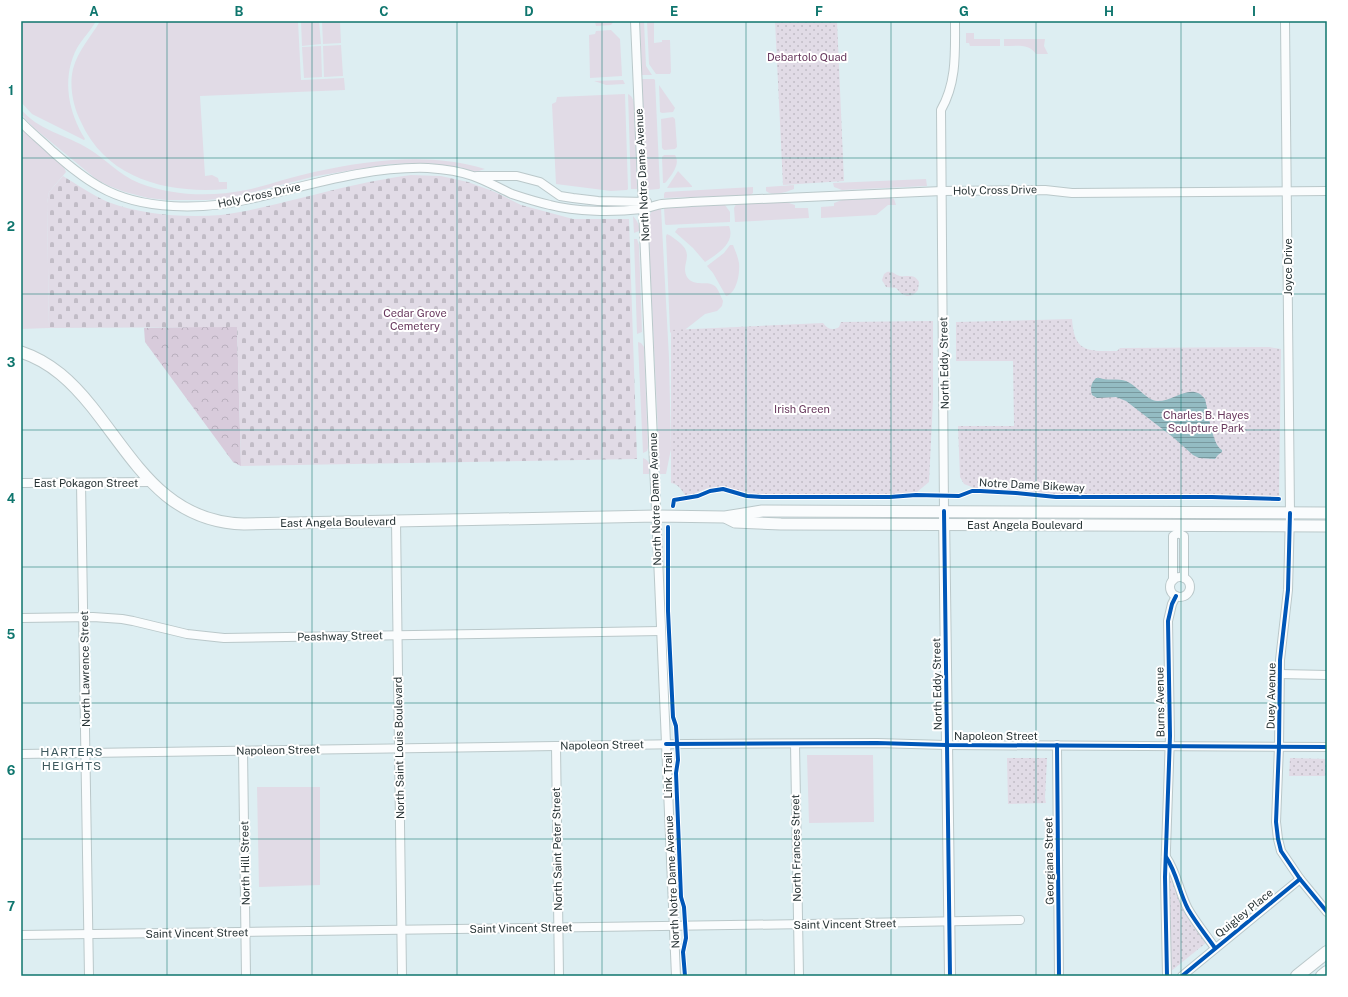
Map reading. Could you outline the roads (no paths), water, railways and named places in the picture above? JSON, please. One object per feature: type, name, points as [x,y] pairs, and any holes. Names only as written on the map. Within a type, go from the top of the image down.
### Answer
[{"type":"main road","name":"East Angela Boulevard","points":[[21,352],[44,362],[72,382],[151,482],[166,497],[189,511],[211,520],[227,523],[244,524],[657,516],[725,517],[762,511],[1327,513]]},
{"type":"main road","name":"East Angela Boulevard","points":[[725,517],[735,522],[1178,529],[1327,526]]},
{"type":"main road","points":[[1297,976],[1327,952]]},
{"type":"main road","points":[[1322,976],[1327,972]]},
{"type":"street","name":"North Notre Dame Avenue","points":[[635,21],[676,976]]},
{"type":"street","name":"North Eddy Street","points":[[950,976],[946,745],[941,110],[946,101],[954,76],[955,21]]},
{"type":"street","name":"Joyce Drive","points":[[1284,21],[1290,513]]},
{"type":"street","name":"Holy Cross Drive","points":[[21,122],[69,166],[100,187],[124,197],[157,204],[192,206],[233,203],[347,176],[399,169],[427,168],[474,176],[517,176],[540,182],[560,196],[643,205]]},
{"type":"street","name":"Holy Cross Drive","points":[[474,176],[509,192],[551,205],[573,209],[598,210],[643,205],[942,191],[1045,190],[1072,193],[1327,191]]},
{"type":"street","points":[[507,176],[506,184],[509,192]]},
{"type":"street","name":"East Pokagon Street","points":[[21,483],[151,482]]},
{"type":"street","name":"North Lawrence Street","points":[[81,483],[89,976]]},
{"type":"street","name":"Duey Avenue","points":[[1290,513],[1288,590],[1280,660],[1276,822],[1278,839],[1285,856],[1300,879],[1327,912]]},
{"type":"street","name":"North Saint Louis Boulevard","points":[[396,521],[402,976]]},
{"type":"street","points":[[1173,580],[1178,577],[1184,578],[1188,581],[1190,590],[1184,596],[1176,596],[1171,593],[1170,587],[1173,580],[1173,536],[1178,529],[1184,536],[1184,578]]},
{"type":"street","name":"Burns Avenue","points":[[1167,976],[1165,877],[1170,746],[1168,616],[1176,596]]},
{"type":"street","name":"Peashway Street","points":[[21,618],[108,618],[133,621],[187,634],[213,637],[661,631]]},
{"type":"street","points":[[1280,674],[1327,675]]},
{"type":"street","name":"Napoleon Street","points":[[21,754],[666,744],[877,743],[946,745],[1327,746]]},
{"type":"street","name":"North Frances Street","points":[[795,744],[799,976]]},
{"type":"street","name":"Georgiana Street","points":[[1057,745],[1059,976]]},
{"type":"street","name":"North Saint Peter Street","points":[[556,746],[559,976]]},
{"type":"street","name":"North Hill Street","points":[[243,750],[246,976]]},
{"type":"street","name":"Burns Avenue","points":[[1166,857],[1172,865],[1181,894],[1188,909],[1215,948]]},
{"type":"street","name":"Quigley Place","points":[[1182,976],[1300,879]]},
{"type":"street","name":"Saint Vincent Street","points":[[21,935],[798,925],[1020,920]]},
{"type":"water","points":[[1096,378],[1126,381],[1153,400],[1157,401],[1169,399],[1188,392],[1200,394],[1205,399],[1213,435],[1222,452],[1215,459],[1199,458],[1193,455],[1174,438],[1126,401],[1116,397],[1097,398],[1092,395],[1091,386]]},
{"type":"district","name":"HARTERS HEIGHTS","points":[[72,759]]},
{"type":"park label","name":"Debartolo Quad","points":[[807,57]]},
{"type":"park label","name":"Cedar Grove Cemetery","points":[[415,319]]},
{"type":"park label","name":"Irish Green","points":[[802,409]]},
{"type":"park label","name":"Charles B. Hayes Sculpture Park","points":[[1206,421]]}]
